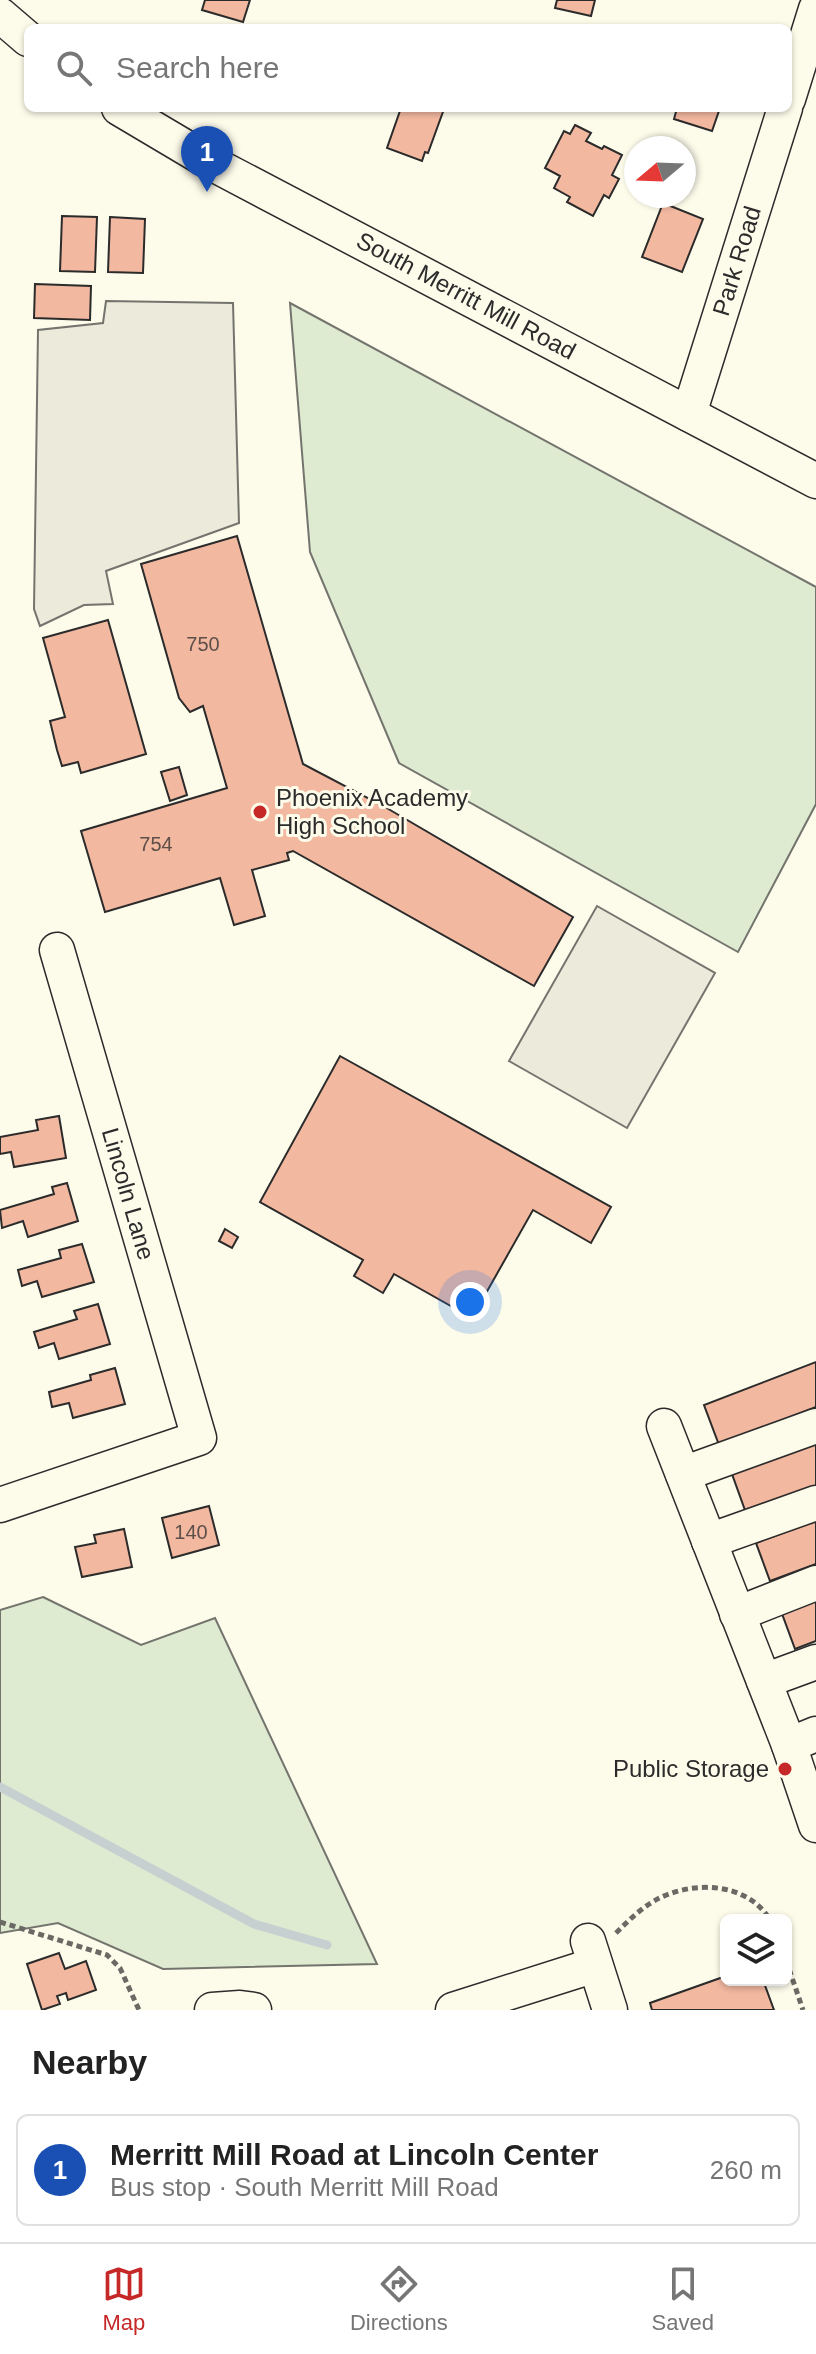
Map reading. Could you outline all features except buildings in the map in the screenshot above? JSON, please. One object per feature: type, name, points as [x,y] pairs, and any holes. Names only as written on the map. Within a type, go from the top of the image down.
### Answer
[{"type":"street","points":[[792,86],[816,9]]},
{"type":"street","points":[[0,15],[24,36]]},
{"type":"street","name":"South Merritt Mill Road","points":[[126,112],[215,165],[816,481]]},
{"type":"street","name":"Park Road","points":[[689,414],[784,112]]},
{"type":"street","name":"Lincoln Lane","points":[[0,1505],[199,1438],[57,950]]},
{"type":"street","points":[[664,1426],[764,1681],[802,1740],[816,1825]]},
{"type":"street","points":[[683,1474],[816,1426]]},
{"type":"street","points":[[709,1541],[816,1503]]},
{"type":"street","points":[[737,1614],[816,1583]]},
{"type":"street","points":[[764,1681],[816,1662]]},
{"type":"street","points":[[453,2010],[592,1953],[610,2010]]},
{"type":"street","points":[[212,2010],[254,2010]]},
{"type":"path","points":[[0,1922],[107,1955],[120,1968],[139,2010]]},
{"type":"path","points":[[792,1978],[803,2010]]},
{"type":"green space","points":[[290,303],[816,587],[816,804],[738,952],[399,763],[310,552]]},
{"type":"green space","points":[[43,1597],[141,1645],[215,1618],[377,1964],[163,1969],[58,1923],[0,1933],[0,1610]]},
{"type":"shaded area","points":[[106,301],[233,303],[239,523],[106,571],[113,604],[84,605],[40,626],[34,609],[38,330],[103,323]]},
{"type":"shaded area","points":[[597,906],[715,973],[627,1128],[509,1061]]},
{"type":"waterway","points":[[0,1787],[254,1924],[327,1945]]},
{"type":"place","name":"Merritt Mill Road at Lincoln Center","points":[[207,192]]},
{"type":"place","name":"Phoenix Academy High School","points":[[260,812]]},
{"type":"place","name":"Public Storage","points":[[785,1769]]}]
